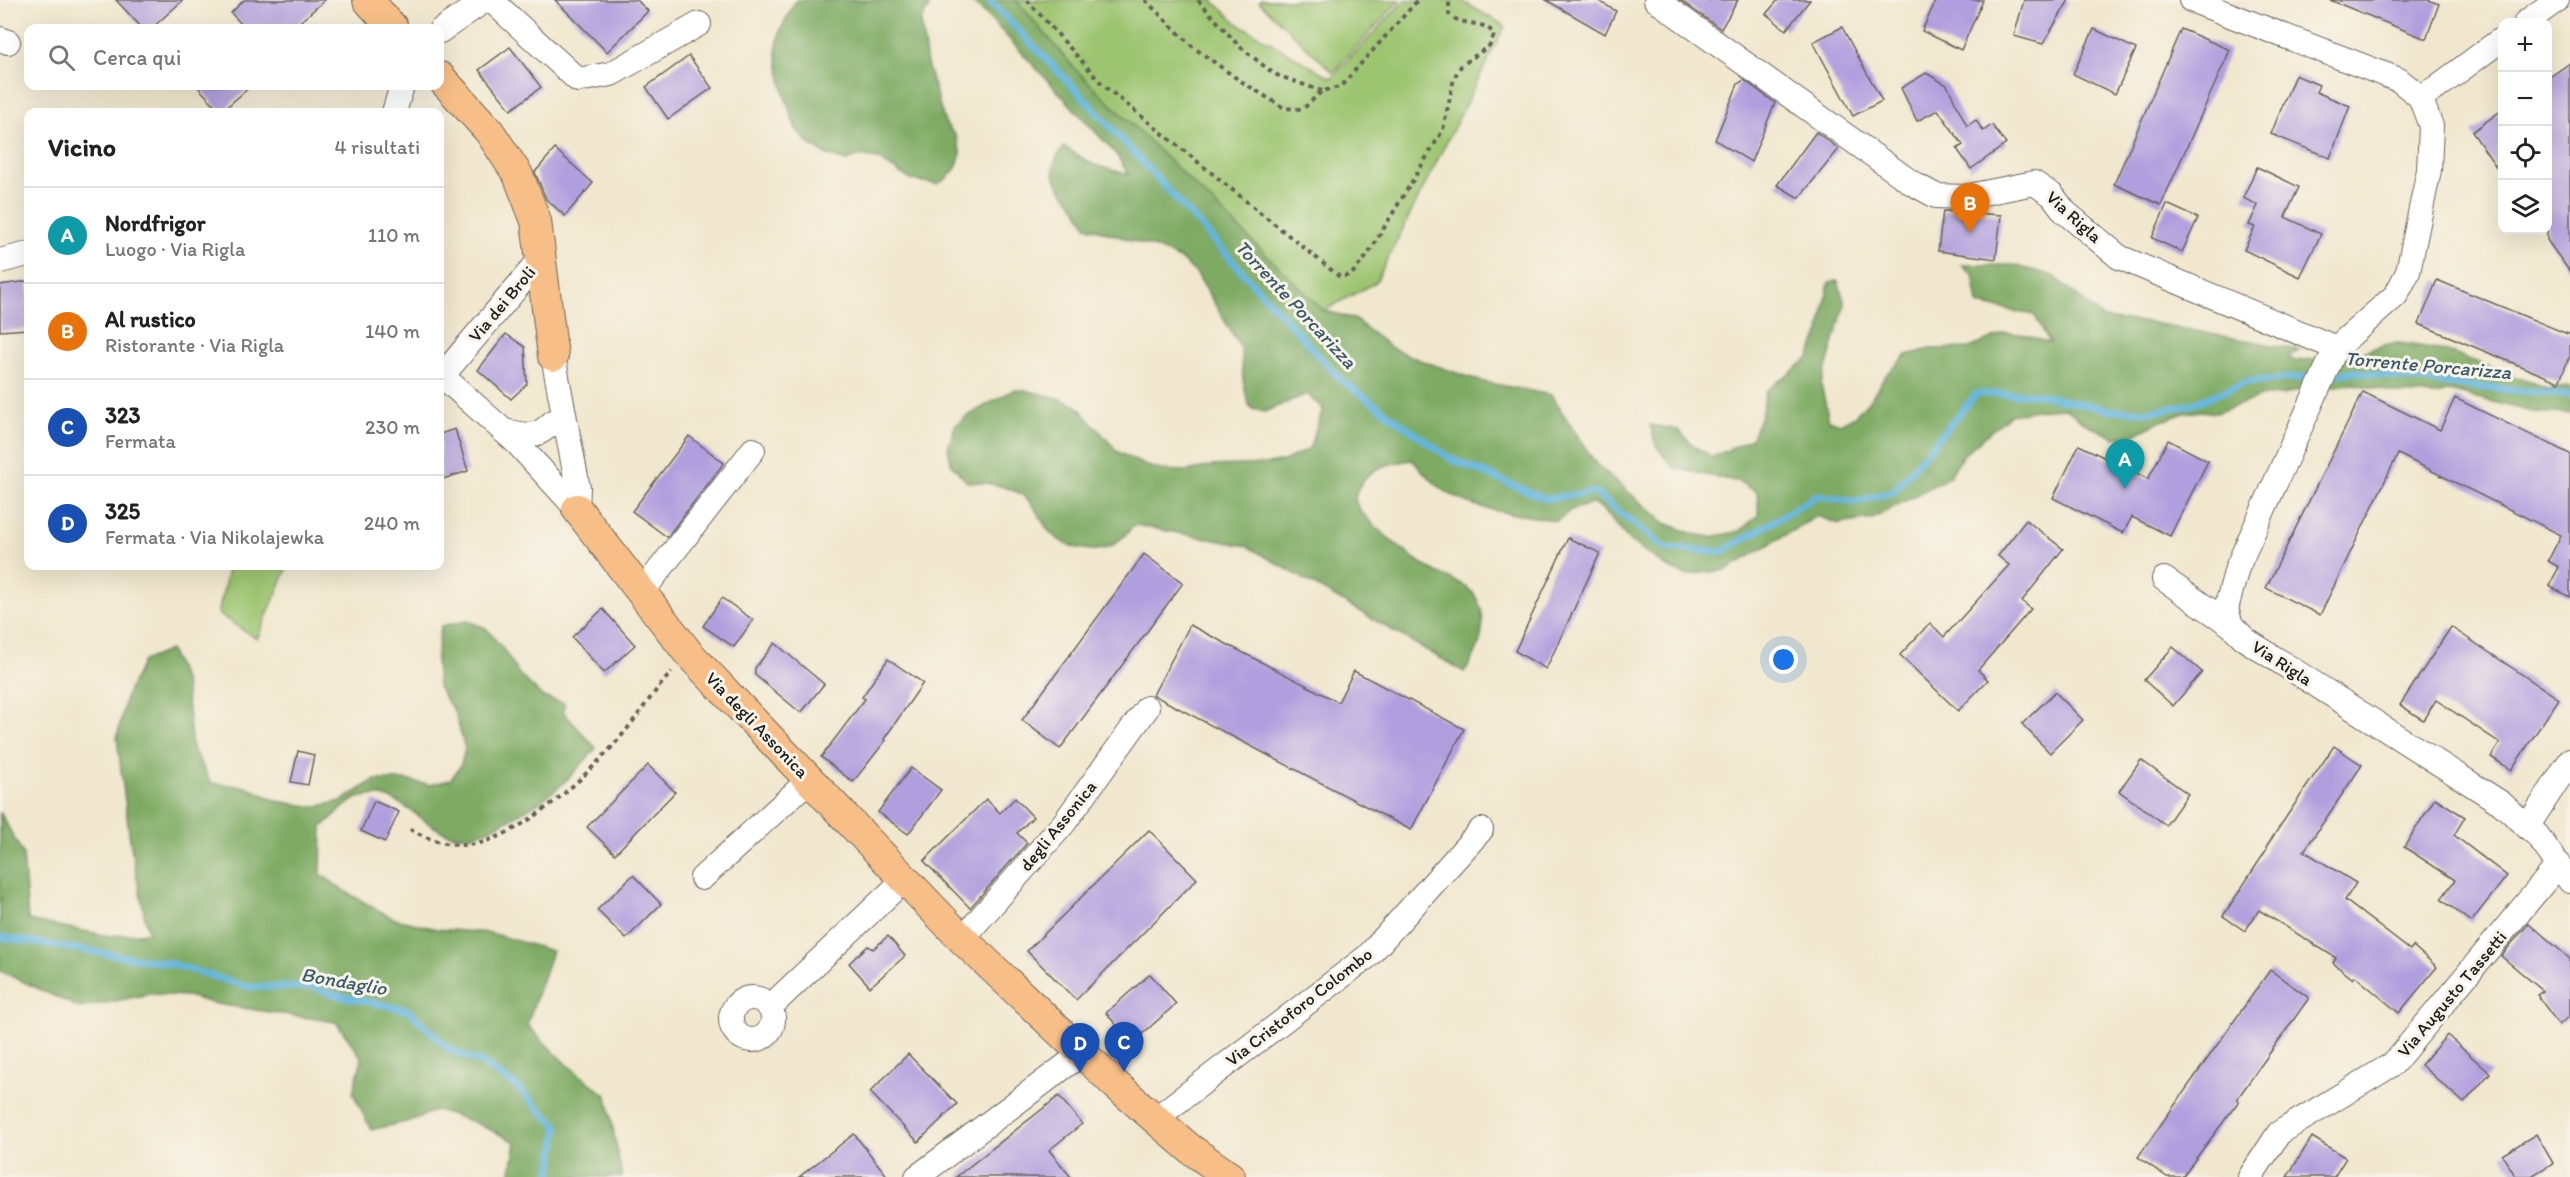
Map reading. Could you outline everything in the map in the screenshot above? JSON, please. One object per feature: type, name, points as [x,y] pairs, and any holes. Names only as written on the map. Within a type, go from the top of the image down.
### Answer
[{"type":"main road","points":[[368,0],[389,24]]},
{"type":"main road","points":[[444,80],[489,131],[518,175],[536,221],[553,356]]},
{"type":"main road","name":"Via degli Assonica","points":[[577,509],[689,654],[962,939],[1086,1058],[1189,1148],[1230,1177]]},
{"type":"street","points":[[444,28],[485,0]]},
{"type":"street","points":[[491,0],[578,80],[612,74],[699,24]]},
{"type":"street","points":[[2191,0],[2399,80],[2420,97],[2431,126],[2429,170],[2408,272],[2396,295],[2332,356],[2237,568],[2226,609],[2231,625]]},
{"type":"street","points":[[2532,18],[2557,0]]},
{"type":"street","points":[[2562,0],[2570,16]]},
{"type":"street","name":"Via Rigla","points":[[1669,4],[1912,183],[1936,196],[1964,197],[2034,183],[2052,195],[2065,212],[2119,256],[2332,356]]},
{"type":"street","points":[[2420,97],[2436,88],[2498,42]]},
{"type":"street","points":[[395,108],[401,90]]},
{"type":"street","points":[[0,261],[24,256]]},
{"type":"street","name":"Via dei Broli","points":[[444,372],[540,260]]},
{"type":"street","points":[[553,356],[553,422],[558,465],[556,485]]},
{"type":"street","points":[[553,356],[578,488],[577,509]]},
{"type":"street","name":"Via degli Assonica","points":[[444,378],[504,431],[577,509]]},
{"type":"street","points":[[504,431],[532,436],[543,432],[553,422]]},
{"type":"street","points":[[642,592],[753,450]]},
{"type":"street","name":"Via Rigla","points":[[2164,579],[2231,625],[2246,640],[2500,803],[2537,835],[2565,872]]},
{"type":"street","name":"degli Assonica","points":[[962,939],[1064,823],[1147,708]]},
{"type":"street","points":[[2527,827],[2570,761]]},
{"type":"street","points":[[702,878],[809,780]]},
{"type":"street","name":"Via Cristoforo Colombo","points":[[1155,1119],[1368,956],[1481,830]]},
{"type":"street","name":"Via Augusto Tassetti","points":[[2250,1177],[2279,1133],[2394,1064],[2565,872]]},
{"type":"street","points":[[770,1007],[905,879]]},
{"type":"street","points":[[917,1177],[1086,1058]]},
{"type":"path","points":[[1027,0],[1104,86],[1340,277],[1351,275],[1367,256],[1443,130],[1454,78],[1461,66],[1490,45],[1494,35],[1484,25],[1455,21],[1449,14],[1449,0]]},
{"type":"path","points":[[1145,0],[1193,47],[1239,80],[1284,108],[1303,109],[1322,91],[1340,87],[1418,0]]},
{"type":"path","points":[[1198,0],[1238,45],[1274,74],[1322,91]]},
{"type":"path","points":[[410,829],[426,839],[453,844],[480,843],[526,820],[555,802],[589,771],[619,738],[655,690],[689,654]]},
{"type":"green space","points":[[796,0],[932,0],[921,22],[927,64],[945,123],[956,136],[961,154],[956,168],[945,180],[937,184],[911,180],[878,159],[860,156],[846,161],[825,154],[808,143],[796,129],[784,94],[776,51],[780,31]]},
{"type":"green space","points":[[969,0],[1016,0],[1074,68],[1323,310],[1354,319],[1390,347],[1417,359],[1480,381],[1551,395],[1596,464],[1665,523],[1693,534],[1712,537],[1740,531],[1759,514],[1757,492],[1740,482],[1674,468],[1656,446],[1650,425],[1678,430],[1695,447],[1713,457],[1751,439],[1761,416],[1766,391],[1809,358],[1820,331],[1829,282],[1838,281],[1845,304],[1821,385],[1829,420],[1840,424],[1855,416],[1872,397],[1886,375],[1907,355],[1930,349],[1969,348],[2006,333],[2021,334],[2050,343],[2034,315],[1978,304],[1973,274],[1962,265],[2013,265],[2054,276],[2103,318],[2153,323],[2300,350],[2288,357],[2294,361],[2354,355],[2383,345],[2398,343],[2455,354],[2546,388],[2570,386],[2570,414],[2532,412],[2450,391],[2436,395],[2398,393],[2354,384],[2299,390],[2283,395],[2266,395],[2216,413],[2202,411],[2184,413],[2159,422],[2134,435],[2115,438],[2086,424],[2065,408],[2036,410],[2010,415],[1963,455],[1949,477],[1872,519],[1839,524],[1817,516],[1726,570],[1686,575],[1667,567],[1630,541],[1600,507],[1591,504],[1571,510],[1557,521],[1483,508],[1455,497],[1438,486],[1412,460],[1397,462],[1370,473],[1358,489],[1355,500],[1378,529],[1413,558],[1456,581],[1474,594],[1481,608],[1481,637],[1470,664],[1464,672],[1247,546],[1135,525],[1111,546],[1095,550],[1078,548],[1055,537],[1030,502],[1021,494],[995,485],[967,482],[951,464],[948,448],[955,426],[967,416],[1013,390],[1024,390],[1055,397],[1077,406],[1118,452],[1144,465],[1161,470],[1186,471],[1212,466],[1268,464],[1284,461],[1309,449],[1323,409],[1307,394],[1264,412],[1253,409],[1248,404],[1243,380],[1241,348],[1197,274],[1180,259],[1156,248],[1086,226],[1058,184],[1053,171],[1057,156],[1064,147],[1092,164],[1129,175],[1116,154],[985,13]]},
{"type":"green space","points":[[1016,0],[1212,0],[1237,23],[1331,78],[1405,0],[1460,0],[1505,26],[1376,282],[1323,311],[1074,68]]},
{"type":"green space","points":[[1261,0],[1400,0],[1333,72],[1259,2]]},
{"type":"green space","points":[[228,570],[286,570],[257,639],[218,614]]},
{"type":"green space","points":[[467,621],[486,628],[519,674],[543,697],[564,703],[564,713],[596,748],[574,773],[542,800],[516,816],[474,835],[450,834],[388,798],[374,795],[353,800],[322,827],[321,874],[346,892],[392,918],[437,929],[491,933],[552,951],[527,1025],[565,1063],[607,1096],[622,1177],[510,1177],[516,1142],[474,1122],[437,1110],[410,1121],[371,1130],[353,1093],[362,1058],[336,1022],[216,1004],[187,996],[150,994],[80,1008],[0,971],[0,812],[23,854],[28,920],[109,936],[148,933],[130,841],[117,738],[126,696],[143,661],[170,650],[185,683],[192,747],[211,783],[247,787],[277,801],[314,807],[342,801],[374,780],[406,780],[429,785],[450,780],[460,767],[465,749],[455,713],[438,687],[436,660],[441,626]]},
{"type":"building","points":[[116,0],[183,0],[156,24],[138,24]]},
{"type":"building","points":[[244,0],[325,0],[298,24],[241,24],[231,13]]},
{"type":"building","points":[[555,0],[637,0],[648,11],[607,52]]},
{"type":"building","points":[[1546,0],[1597,0],[1616,11],[1605,34]]},
{"type":"building","points":[[1680,0],[1738,0],[1721,29]]},
{"type":"building","points":[[1778,0],[1810,0],[1786,30],[1766,14]]},
{"type":"building","points":[[1936,0],[1983,0],[1961,50],[1922,31]]},
{"type":"building","points":[[2024,0],[2069,0],[2043,44],[2014,36]]},
{"type":"building","points":[[2330,0],[2428,0],[2439,4],[2426,39]]},
{"type":"building","points":[[1842,27],[1882,101],[1853,116],[1813,42]]},
{"type":"building","points":[[2094,29],[2136,49],[2115,94],[2073,74]]},
{"type":"building","points":[[2181,29],[2230,50],[2161,205],[2114,184]]},
{"type":"building","points":[[510,47],[541,87],[511,110],[479,70]]},
{"type":"building","points":[[689,56],[712,88],[668,119],[646,87]]},
{"type":"building","points":[[2570,63],[2570,272],[2547,240],[2547,234],[2552,234],[2552,76]]},
{"type":"building","points":[[1926,73],[1947,85],[1967,126],[1976,120],[1983,131],[1992,125],[2006,144],[1971,169],[1957,149],[1963,145],[1938,110],[1917,121],[1901,88]]},
{"type":"building","points":[[2295,75],[2319,85],[2316,92],[2350,106],[2330,158],[2271,134]]},
{"type":"building","points":[[1744,80],[1775,103],[1751,162],[1715,140],[1738,84]]},
{"type":"building","points":[[201,90],[246,90],[226,108],[217,108]]},
{"type":"building","points":[[2498,113],[2498,169],[2472,132]]},
{"type":"building","points":[[1816,132],[1839,149],[1799,198],[1777,185]]},
{"type":"building","points":[[555,149],[593,183],[565,216],[546,199],[535,172]]},
{"type":"building","points":[[2257,167],[2299,187],[2285,217],[2321,234],[2300,277],[2244,250],[2255,227],[2249,225],[2258,205],[2243,198]]},
{"type":"building","points":[[2167,204],[2198,218],[2182,252],[2152,238]]},
{"type":"building","points":[[1943,211],[2001,215],[1996,259],[1938,251]]},
{"type":"building","points":[[2437,280],[2570,335],[2570,356],[2559,382],[2419,324]]},
{"type":"building","points":[[24,282],[24,329],[0,331],[0,285]]},
{"type":"building","points":[[506,334],[525,347],[527,384],[511,399],[478,370]]},
{"type":"building","points":[[2363,392],[2440,430],[2455,398],[2570,454],[2570,597],[2549,586],[2559,567],[2548,561],[2561,535],[2398,454],[2320,615],[2266,588]]},
{"type":"building","points":[[455,429],[468,471],[444,479],[444,433]]},
{"type":"building","points":[[689,436],[724,463],[667,537],[632,511]]},
{"type":"building","points":[[2168,440],[2208,461],[2170,536],[2132,517],[2123,533],[2053,498],[2079,445],[2148,479]]},
{"type":"building","points":[[2026,520],[2063,549],[2022,601],[2031,609],[1978,670],[1988,680],[1958,711],[1900,655],[1930,623],[1944,637],[2009,565],[1998,556]]},
{"type":"building","points":[[1568,538],[1600,553],[1546,669],[1515,651]]},
{"type":"building","points":[[1144,554],[1183,583],[1060,749],[1022,720]]},
{"type":"building","points":[[722,598],[753,620],[734,647],[703,626]]},
{"type":"building","points":[[603,609],[635,645],[604,673],[572,637]]},
{"type":"building","points":[[1190,625],[1338,702],[1354,671],[1464,729],[1411,830],[1153,695]]},
{"type":"building","points":[[2451,627],[2559,699],[2511,770],[2491,757],[2500,743],[2436,700],[2423,720],[2400,705]]},
{"type":"building","points":[[775,643],[824,684],[801,713],[755,675],[755,668]]},
{"type":"building","points":[[2173,647],[2202,672],[2173,706],[2144,680]]},
{"type":"building","points":[[888,659],[923,683],[884,739],[886,740],[853,782],[821,757],[865,699],[862,697]]},
{"type":"building","points":[[2055,692],[2083,720],[2050,753],[2022,724]]},
{"type":"building","points":[[2334,746],[2362,765],[2304,851],[2356,883],[2345,900],[2410,950],[2413,946],[2437,967],[2399,1013],[2355,976],[2353,979],[2333,963],[2336,958],[2259,910],[2245,931],[2223,916]]},
{"type":"building","points":[[298,751],[314,755],[308,785],[291,782]]},
{"type":"building","points":[[2141,760],[2188,794],[2166,825],[2119,791]]},
{"type":"building","points":[[648,765],[675,792],[615,854],[587,827]]},
{"type":"building","points":[[911,768],[941,790],[908,834],[878,812]]},
{"type":"building","points":[[1015,798],[1033,817],[1017,833],[1027,843],[970,908],[924,861],[986,799],[1000,813]]},
{"type":"building","points":[[2435,798],[2465,817],[2454,835],[2507,876],[2471,922],[2441,899],[2455,880],[2404,847]]},
{"type":"building","points":[[374,801],[399,812],[385,842],[361,831]]},
{"type":"building","points":[[1149,830],[1197,879],[1076,1000],[1027,951]]},
{"type":"building","points":[[633,875],[661,904],[626,939],[597,910]]},
{"type":"building","points":[[2529,923],[2570,959],[2570,1016],[2559,1025],[2537,995],[2543,991],[2501,956]]},
{"type":"building","points":[[888,936],[905,956],[870,987],[849,963],[868,946],[873,949]]},
{"type":"building","points":[[2270,970],[2309,998],[2237,1099],[2239,1101],[2182,1177],[2167,1177],[2138,1157]]},
{"type":"building","points":[[1150,974],[1176,1004],[1132,1043],[1106,1013]]},
{"type":"building","points":[[2447,1035],[2490,1073],[2464,1103],[2421,1065]]},
{"type":"building","points":[[908,1054],[957,1104],[918,1142],[870,1092]]},
{"type":"building","points":[[1059,1096],[1082,1124],[1049,1150],[1071,1177],[956,1177]]},
{"type":"building","points":[[854,1134],[888,1177],[799,1177]]},
{"type":"building","points":[[2536,1134],[2553,1163],[2530,1177],[2516,1177],[2502,1155]]},
{"type":"building","points":[[2312,1137],[2346,1158],[2334,1177],[2287,1177]]},
{"type":"waterway","name":"Torrente Porcarizza","points":[[989,0],[1082,96],[1341,380],[1451,459],[1546,499],[1594,492],[1665,548],[1722,552],[1818,495],[1855,502],[1893,492],[1976,394],[2036,394],[2110,410],[2147,412],[2190,405],[2247,382],[2318,376]]},
{"type":"waterway","name":"Torrente Porcarizza","points":[[2329,375],[2356,372],[2455,385],[2570,395]]},
{"type":"waterway","name":"Bondaglio","points":[[0,937],[172,964],[248,987],[313,987],[335,995],[408,1010],[450,1050],[480,1062],[516,1086],[558,1127],[550,1177]]},
{"type":"place","name":"Al rustico","points":[[1970,233]]},
{"type":"place","name":"Nordfrigor","points":[[2125,489]]},
{"type":"place","name":"323","points":[[1124,1072]]},
{"type":"place","name":"325","points":[[1080,1073]]}]
